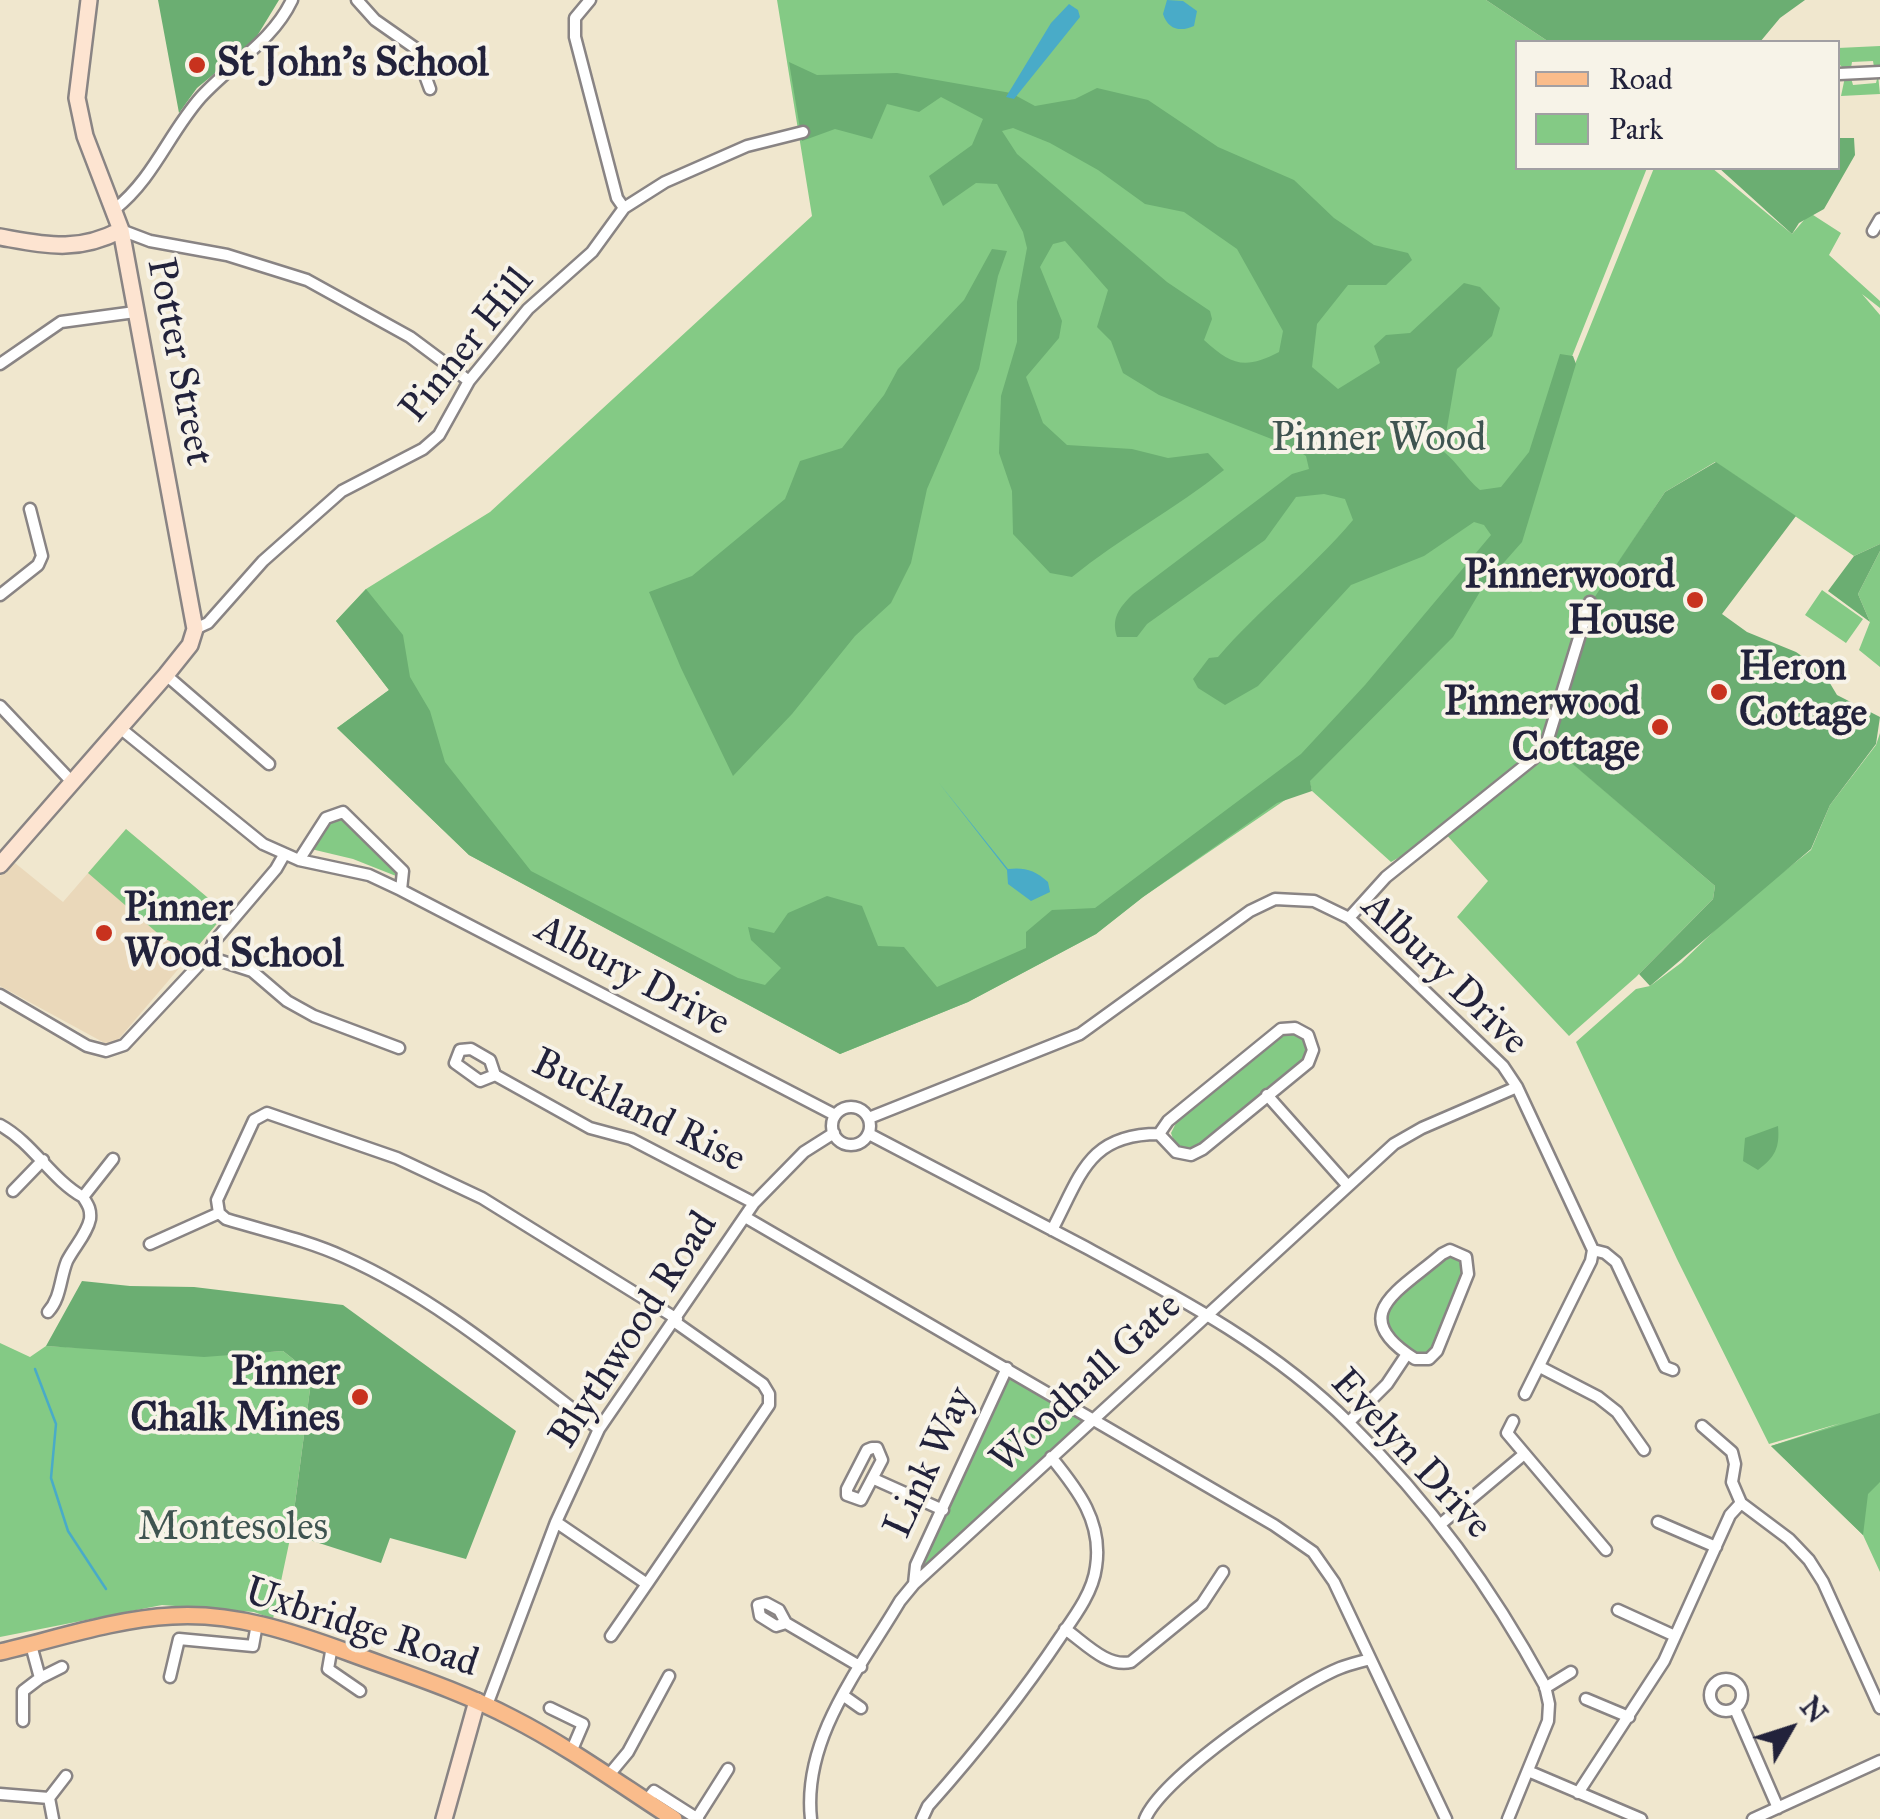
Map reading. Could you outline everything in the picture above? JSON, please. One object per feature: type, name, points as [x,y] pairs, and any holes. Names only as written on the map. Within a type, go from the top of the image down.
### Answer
[{"type":"main road","name":"Uxbridge Road","points":[[0,1652],[124,1622],[171,1616],[216,1616],[257,1624],[332,1646],[482,1703],[571,1752],[674,1819]]},
{"type":"street","points":[[89,0],[77,98],[86,136],[121,230],[150,241],[228,255],[307,280],[410,337],[469,380]]},
{"type":"street","points":[[115,209],[159,162],[200,98],[280,24],[292,0]]},
{"type":"street","points":[[358,0],[374,20],[415,48],[430,90]]},
{"type":"street","points":[[590,0],[574,18],[574,37],[617,198],[624,208]]},
{"type":"street","points":[[1840,74],[1880,72]]},
{"type":"street","name":"Pinner Hill","points":[[195,629],[208,624],[302,522],[342,490],[439,435],[469,380],[528,309],[592,252],[624,208],[665,182],[747,146],[804,132]]},
{"type":"street","points":[[1872,231],[1880,219]]},
{"type":"street","name":"Potter Street","points":[[0,237],[58,247],[95,242],[121,230],[195,629]]},
{"type":"street","points":[[0,364],[69,319],[135,312]]},
{"type":"street","points":[[0,596],[38,565],[42,556],[30,509]]},
{"type":"street","points":[[1349,918],[1386,877],[1533,759],[1547,742],[1590,602]]},
{"type":"street","points":[[0,864],[166,675],[190,644],[195,629]]},
{"type":"street","points":[[166,675],[269,764]]},
{"type":"street","points":[[0,706],[73,782]]},
{"type":"street","name":"Albury Drive","points":[[120,728],[242,828],[284,855],[368,875],[401,890],[835,1116]]},
{"type":"street","points":[[299,860],[326,818],[343,812],[404,871],[401,890]]},
{"type":"street","points":[[0,995],[87,1046],[106,1050],[124,1045],[209,954],[213,943],[284,855]]},
{"type":"street","name":"Albury Drive","points":[[869,1118],[1080,1034],[1250,911],[1275,899],[1314,901],[1349,918],[1503,1066],[1517,1087],[1593,1250],[1616,1262],[1665,1367],[1672,1370]]},
{"type":"street","points":[[209,954],[252,971],[287,1001],[314,1016],[399,1048]]},
{"type":"street","points":[[1052,1230],[1088,1162],[1107,1144],[1132,1134],[1160,1134],[1176,1152],[1191,1155],[1308,1063],[1313,1050],[1308,1035],[1295,1028],[1281,1030],[1168,1121],[1160,1134]]},
{"type":"street","name":"Buckland Rise","points":[[495,1074],[590,1128],[631,1139],[754,1203]]},
{"type":"street","name":"Woodhall Gate","points":[[811,1819],[816,1761],[828,1723],[914,1584],[1394,1144],[1517,1087]]},
{"type":"street","points":[[1268,1095],[1348,1186]]},
{"type":"street","points":[[850,1106],[861,1109],[869,1118],[868,1134],[853,1144],[842,1142],[834,1133],[835,1116],[850,1106]]},
{"type":"street","points":[[599,1429],[398,1284],[341,1256],[226,1219],[219,1212],[217,1200],[254,1120],[267,1113],[397,1158],[482,1198],[676,1321],[763,1384],[769,1394],[769,1405],[611,1636]]},
{"type":"street","points":[[0,1125],[18,1134],[70,1190],[83,1197],[90,1209],[89,1224],[65,1266],[54,1306],[48,1312]]},
{"type":"street","name":"Blythwood Road","points":[[482,1703],[556,1522],[599,1429],[754,1203],[791,1164],[834,1133]]},
{"type":"street","name":"Evelyn Drive","points":[[868,1134],[1207,1314],[1300,1381],[1349,1422],[1442,1523],[1492,1595],[1545,1688]]},
{"type":"street","points":[[14,1191],[42,1160]]},
{"type":"street","points":[[83,1197],[113,1160]]},
{"type":"street","points":[[156,1246],[219,1212]]},
{"type":"street","points":[[745,1216],[1299,1540],[1313,1552],[1334,1582],[1446,1819]]},
{"type":"street","points":[[1525,1394],[1593,1250]]},
{"type":"street","points":[[1458,1252],[1466,1257],[1468,1274],[1438,1352],[1429,1358],[1415,1359],[1407,1354],[1382,1330],[1378,1319],[1383,1307],[1442,1254],[1458,1252]]},
{"type":"street","points":[[1349,1422],[1386,1384],[1407,1354]]},
{"type":"street","points":[[1540,1367],[1598,1397],[1617,1412],[1644,1450]]},
{"type":"street","name":"Link Way","points":[[914,1584],[916,1565],[1007,1368]]},
{"type":"street","points":[[1513,1420],[1507,1433],[1606,1550]]},
{"type":"street","points":[[1702,1426],[1732,1452],[1732,1482],[1741,1503],[1789,1539],[1809,1560],[1880,1708]]},
{"type":"street","points":[[877,1448],[882,1460],[874,1479],[861,1500],[847,1495],[867,1450],[877,1448]]},
{"type":"street","points":[[1442,1523],[1523,1455]]},
{"type":"street","points":[[922,1819],[928,1806],[1035,1676],[1084,1600],[1096,1568],[1096,1534],[1080,1492],[1051,1457]]},
{"type":"street","points":[[874,1479],[943,1510]]},
{"type":"street","points":[[1578,1793],[1664,1662],[1730,1515],[1741,1503]]},
{"type":"street","points":[[556,1522],[646,1584]]},
{"type":"street","points":[[1658,1522],[1716,1547]]},
{"type":"street","points":[[929,1536],[950,1551]]},
{"type":"street","points":[[1066,1629],[1111,1662],[1130,1662],[1202,1604],[1224,1572]]},
{"type":"street","points":[[1618,1610],[1675,1636]]},
{"type":"street","points":[[786,1623],[861,1667]]},
{"type":"street","points":[[170,1677],[179,1638],[253,1646],[257,1624]]},
{"type":"street","points":[[31,1645],[40,1678]]},
{"type":"street","points":[[332,1646],[328,1669],[360,1691]]},
{"type":"street","points":[[1145,1819],[1159,1796],[1246,1726],[1315,1681],[1370,1658]]},
{"type":"street","points":[[23,1720],[23,1691],[62,1668]]},
{"type":"street","points":[[1508,1819],[1548,1720],[1545,1688],[1570,1672]]},
{"type":"street","points":[[608,1776],[628,1752],[669,1676]]},
{"type":"street","points":[[844,1696],[861,1708]]},
{"type":"street","points":[[1586,1698],[1629,1717]]},
{"type":"street","points":[[444,1819],[482,1703]]},
{"type":"street","points":[[550,1708],[583,1724],[571,1752]]},
{"type":"street","points":[[1735,1709],[1778,1808]]},
{"type":"street","points":[[1753,1819],[1880,1762]]},
{"type":"street","points":[[646,1801],[654,1791],[698,1819],[728,1769]]},
{"type":"street","points":[[1528,1771],[1642,1819]]},
{"type":"street","points":[[52,1819],[49,1798],[66,1776]]},
{"type":"street","points":[[0,1794],[49,1798]]},
{"type":"shaded area","name":"Pinner Wood School","points":[[126,829],[226,913],[112,1047],[0,986],[0,876],[15,863],[63,902]]},
{"type":"green space","name":"St John's School","points":[[158,0],[279,0],[254,41],[197,88],[179,113]]},
{"type":"green space","points":[[777,0],[1486,0],[1546,40],[1515,40],[1515,170],[1646,170],[1571,359],[1575,364],[1653,170],[1714,170],[1792,234],[1810,213],[1841,233],[1829,255],[1880,301],[1880,308],[1862,294],[1880,315],[1880,544],[1854,556],[1715,462],[1665,492],[1598,594],[1548,742],[1715,886],[1713,899],[1636,977],[1569,1036],[1457,917],[1488,881],[1444,832],[1391,862],[1312,791],[1310,783],[1143,897],[1096,934],[968,1002],[840,1054],[469,855],[337,728],[389,690],[336,621],[366,589],[490,512],[812,216]]},
{"type":"green space","points":[[1486,0],[1805,0],[1780,18],[1762,40],[1546,40]]},
{"type":"green space","points":[[1880,46],[1880,70],[1873,61],[1852,62],[1851,68],[1844,69],[1840,65],[1840,48]]},
{"type":"green space","name":"Pinner Wood","points":[[789,62],[817,75],[897,73],[1011,93],[1035,106],[1075,99],[1097,88],[1148,100],[1218,147],[1294,180],[1334,218],[1374,245],[1408,253],[1412,260],[1386,285],[1348,285],[1317,324],[1312,367],[1338,389],[1380,363],[1374,346],[1386,335],[1410,333],[1464,283],[1480,287],[1500,308],[1492,336],[1457,369],[1443,451],[1480,490],[1501,487],[1529,452],[1560,354],[1573,356],[1576,364],[1522,542],[1484,585],[1453,637],[1310,781],[1312,791],[1277,803],[1096,934],[968,1002],[840,1054],[469,855],[337,728],[389,690],[336,621],[366,589],[403,635],[410,677],[430,711],[445,762],[531,871],[738,978],[765,985],[781,968],[751,940],[748,927],[774,933],[788,913],[827,896],[862,906],[878,946],[904,947],[937,987],[1026,948],[1026,932],[1052,910],[1095,908],[1301,754],[1365,685],[1491,535],[1484,525],[1474,522],[1424,556],[1351,585],[1258,686],[1225,705],[1198,688],[1193,679],[1209,658],[1218,657],[1353,520],[1345,499],[1324,494],[1296,497],[1265,540],[1147,624],[1137,637],[1117,637],[1118,614],[1133,594],[1292,474],[1309,469],[1306,456],[1159,395],[1123,373],[1111,341],[1097,327],[1108,290],[1065,241],[1053,244],[1040,267],[1062,321],[1059,338],[1026,377],[1043,423],[1067,445],[1132,449],[1168,458],[1208,453],[1224,470],[1072,577],[1050,573],[1013,534],[1012,491],[999,453],[1001,396],[1017,342],[1017,302],[1027,248],[1023,232],[997,184],[976,183],[943,206],[929,176],[972,145],[983,119],[941,97],[919,112],[887,104],[872,139],[835,129],[802,141]],"holes":[[[1013,128],[1098,170],[1145,204],[1184,212],[1237,249],[1283,331],[1279,352],[1247,363],[1231,360],[1214,348],[1204,340],[1212,319],[1210,311],[1167,282],[1017,154],[1002,131]]]},
{"type":"green space","points":[[1878,75],[1880,94],[1841,96],[1845,77],[1851,78],[1853,85],[1876,83]]},
{"type":"green space","points":[[1840,138],[1854,138],[1855,155],[1824,209],[1799,223],[1792,234],[1721,170],[1840,170]]},
{"type":"green space","points":[[992,249],[1007,251],[979,369],[927,489],[911,563],[891,603],[855,636],[792,714],[733,776],[649,592],[692,576],[785,499],[800,461],[842,448],[884,395],[898,369],[964,300]]},
{"type":"green space","points":[[1716,462],[1796,516],[1722,614],[1747,632],[1796,652],[1822,670],[1837,695],[1880,717],[1876,744],[1830,805],[1811,849],[1650,986],[1639,974],[1713,899],[1715,886],[1547,742],[1584,613],[1665,492]]},
{"type":"green space","points":[[1880,544],[1858,594],[1870,622],[1828,591],[1854,556]]},
{"type":"green space","points":[[1880,551],[1880,667],[1859,650],[1870,622],[1858,594]]},
{"type":"green space","points":[[1822,590],[1863,619],[1846,643],[1805,615]]},
{"type":"green space","points":[[1880,733],[1880,1572],[1863,1535],[1771,1446],[1841,1423],[1769,1444],[1576,1042],[1636,989],[1650,986],[1681,963],[1741,905],[1811,850],[1830,805],[1876,745]]},
{"type":"green space","points":[[344,817],[398,873],[396,876],[353,859],[311,849],[330,819]]},
{"type":"green space","points":[[126,829],[226,913],[192,953],[162,937],[88,873]]},
{"type":"green space","points":[[1294,1031],[1305,1037],[1309,1049],[1305,1059],[1196,1148],[1186,1150],[1175,1145],[1171,1133],[1179,1117],[1282,1033]]},
{"type":"green space","points":[[1778,1126],[1777,1146],[1769,1161],[1758,1170],[1743,1161],[1745,1138]]},
{"type":"green space","points":[[1446,1256],[1459,1256],[1466,1270],[1432,1350],[1418,1355],[1385,1327],[1384,1312]]},
{"type":"green space","points":[[82,1281],[194,1287],[343,1305],[516,1431],[466,1559],[390,1538],[381,1563],[291,1534],[312,1374],[283,1351],[204,1357],[46,1346]]},
{"type":"green space","name":"Montesoles","points":[[0,1343],[30,1357],[46,1346],[220,1355],[283,1351],[312,1374],[291,1534],[273,1619],[254,1612],[162,1605],[0,1637]]},
{"type":"green space","points":[[1007,1368],[1094,1419],[914,1584],[916,1565]]},
{"type":"green space","points":[[1880,1413],[1880,1482],[1868,1494],[1863,1535],[1771,1446]]},
{"type":"water","points":[[1167,0],[1183,1],[1197,11],[1194,26],[1180,29],[1168,23],[1163,14]]},
{"type":"water","points":[[1069,4],[1080,17],[1014,99],[1006,97],[1051,23]]},
{"type":"water","points":[[939,783],[1008,869],[1024,869],[1039,875],[1048,882],[1050,892],[1031,901],[1008,884],[1007,870]]},
{"type":"waterway","points":[[35,1369],[56,1424],[51,1478],[68,1531],[106,1589]]},
{"type":"place","name":"St John's School","points":[[197,65]]},
{"type":"place","name":"Pinnerwoord House","points":[[1695,600]]},
{"type":"place","name":"Heron Cottage","points":[[1719,692]]},
{"type":"place","name":"Pinnerwood Cottage","points":[[1660,727]]},
{"type":"place","name":"Pinner Wood School","points":[[104,933]]},
{"type":"place","name":"Pinner Chalk Mines","points":[[360,1397]]}]
